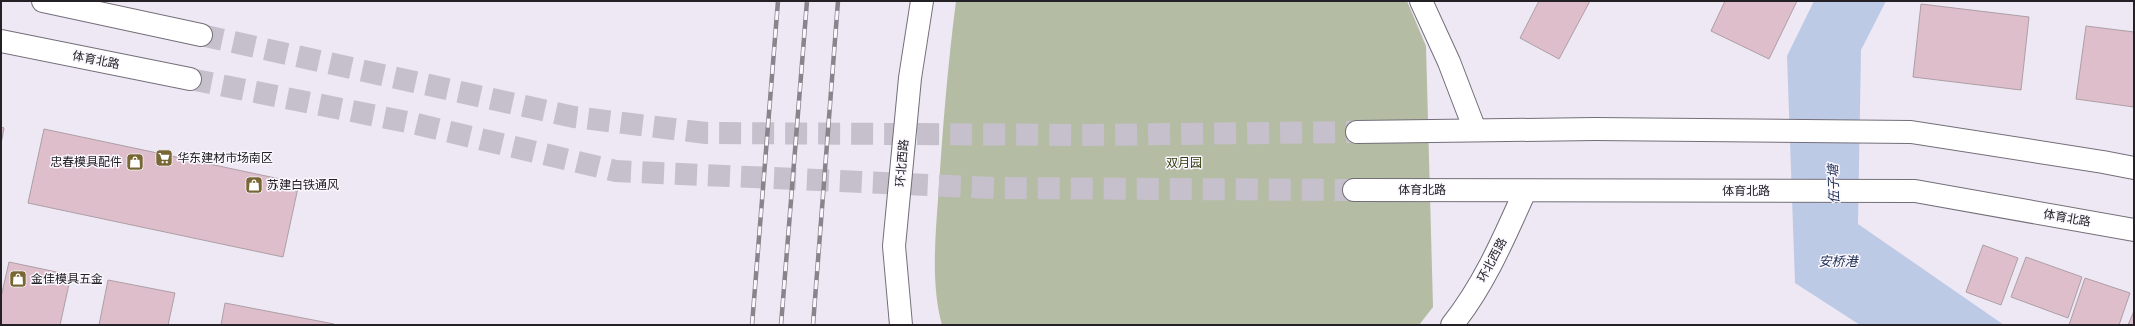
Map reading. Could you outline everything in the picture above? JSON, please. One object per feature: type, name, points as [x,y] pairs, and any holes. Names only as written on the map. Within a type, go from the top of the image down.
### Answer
[{"type":"main road","points":[[43,1],[201,35]]},
{"type":"main road","name":"环北西路","points":[[901,325],[894,246],[910,78],[922,1]]},
{"type":"main road","points":[[1421,1],[1449,62],[1475,130]]},
{"type":"main road","name":"体育北路","points":[[1,41],[190,79]]},
{"type":"main road","points":[[1357,132],[1475,130],[1911,132],[2134,168]]},
{"type":"main road","points":[[2103,162],[2134,162]]},
{"type":"main road","name":"体育北路","points":[[1354,190],[1915,191],[2134,230]]},
{"type":"main road","name":"环北西路","points":[[1452,325],[1466,308],[1498,252],[1525,191]]},
{"type":"green space","name":"双月园","points":[[956,1],[1407,1],[1426,46],[1433,307],[1419,325],[942,325],[936,291],[935,238],[946,94]]},
{"type":"water","name":"安桥港","points":[[1814,1],[1886,1],[1861,50],[1858,224],[2004,325],[1860,325],[1795,283],[1787,56]]},
{"type":"building","points":[[1539,1],[1590,1],[1559,59],[1520,38]]},
{"type":"building","points":[[1725,1],[1797,1],[1769,59],[1711,31]]},
{"type":"building","points":[[1921,4],[2029,17],[2021,90],[1913,77]]},
{"type":"building","points":[[2086,26],[2134,32],[2134,107],[2076,99]]},
{"type":"building","points":[[1,127],[4,128],[1,144]]},
{"type":"building","points":[[44,129],[299,183],[283,257],[28,203]]},
{"type":"building","points":[[1983,245],[2018,258],[2001,305],[1966,292]]},
{"type":"building","points":[[2026,257],[2082,277],[2068,318],[2011,297]]},
{"type":"building","points":[[9,262],[71,275],[60,325],[1,325],[1,297]]},
{"type":"building","points":[[2085,278],[2130,293],[2119,325],[2069,325]]},
{"type":"building","points":[[108,280],[175,293],[168,325],[99,325]]},
{"type":"building","points":[[225,303],[334,324],[221,325]]},
{"type":"building","points":[[2134,311],[2134,325],[2128,325]]},
{"type":"tunnel","points":[[201,35],[574,117],[706,133],[1091,135],[1357,132]]},
{"type":"tunnel","points":[[190,79],[412,123],[616,171],[994,188],[1354,190]]},
{"type":"railway","points":[[752,325],[778,1]]},
{"type":"railway","points":[[781,325],[807,1]]},
{"type":"railway","points":[[813,325],[838,1]]},
{"type":"place","name":"华东建材市场南区","points":[[164,158]]},
{"type":"place","name":"忠春模具配件","points":[[135,162]]},
{"type":"place","name":"苏建白铁通风","points":[[254,185]]},
{"type":"place","name":"金佳模具五金","points":[[18,279]]},
{"type":"water label","name":"伍子塘","points":[[1833,184]]}]
